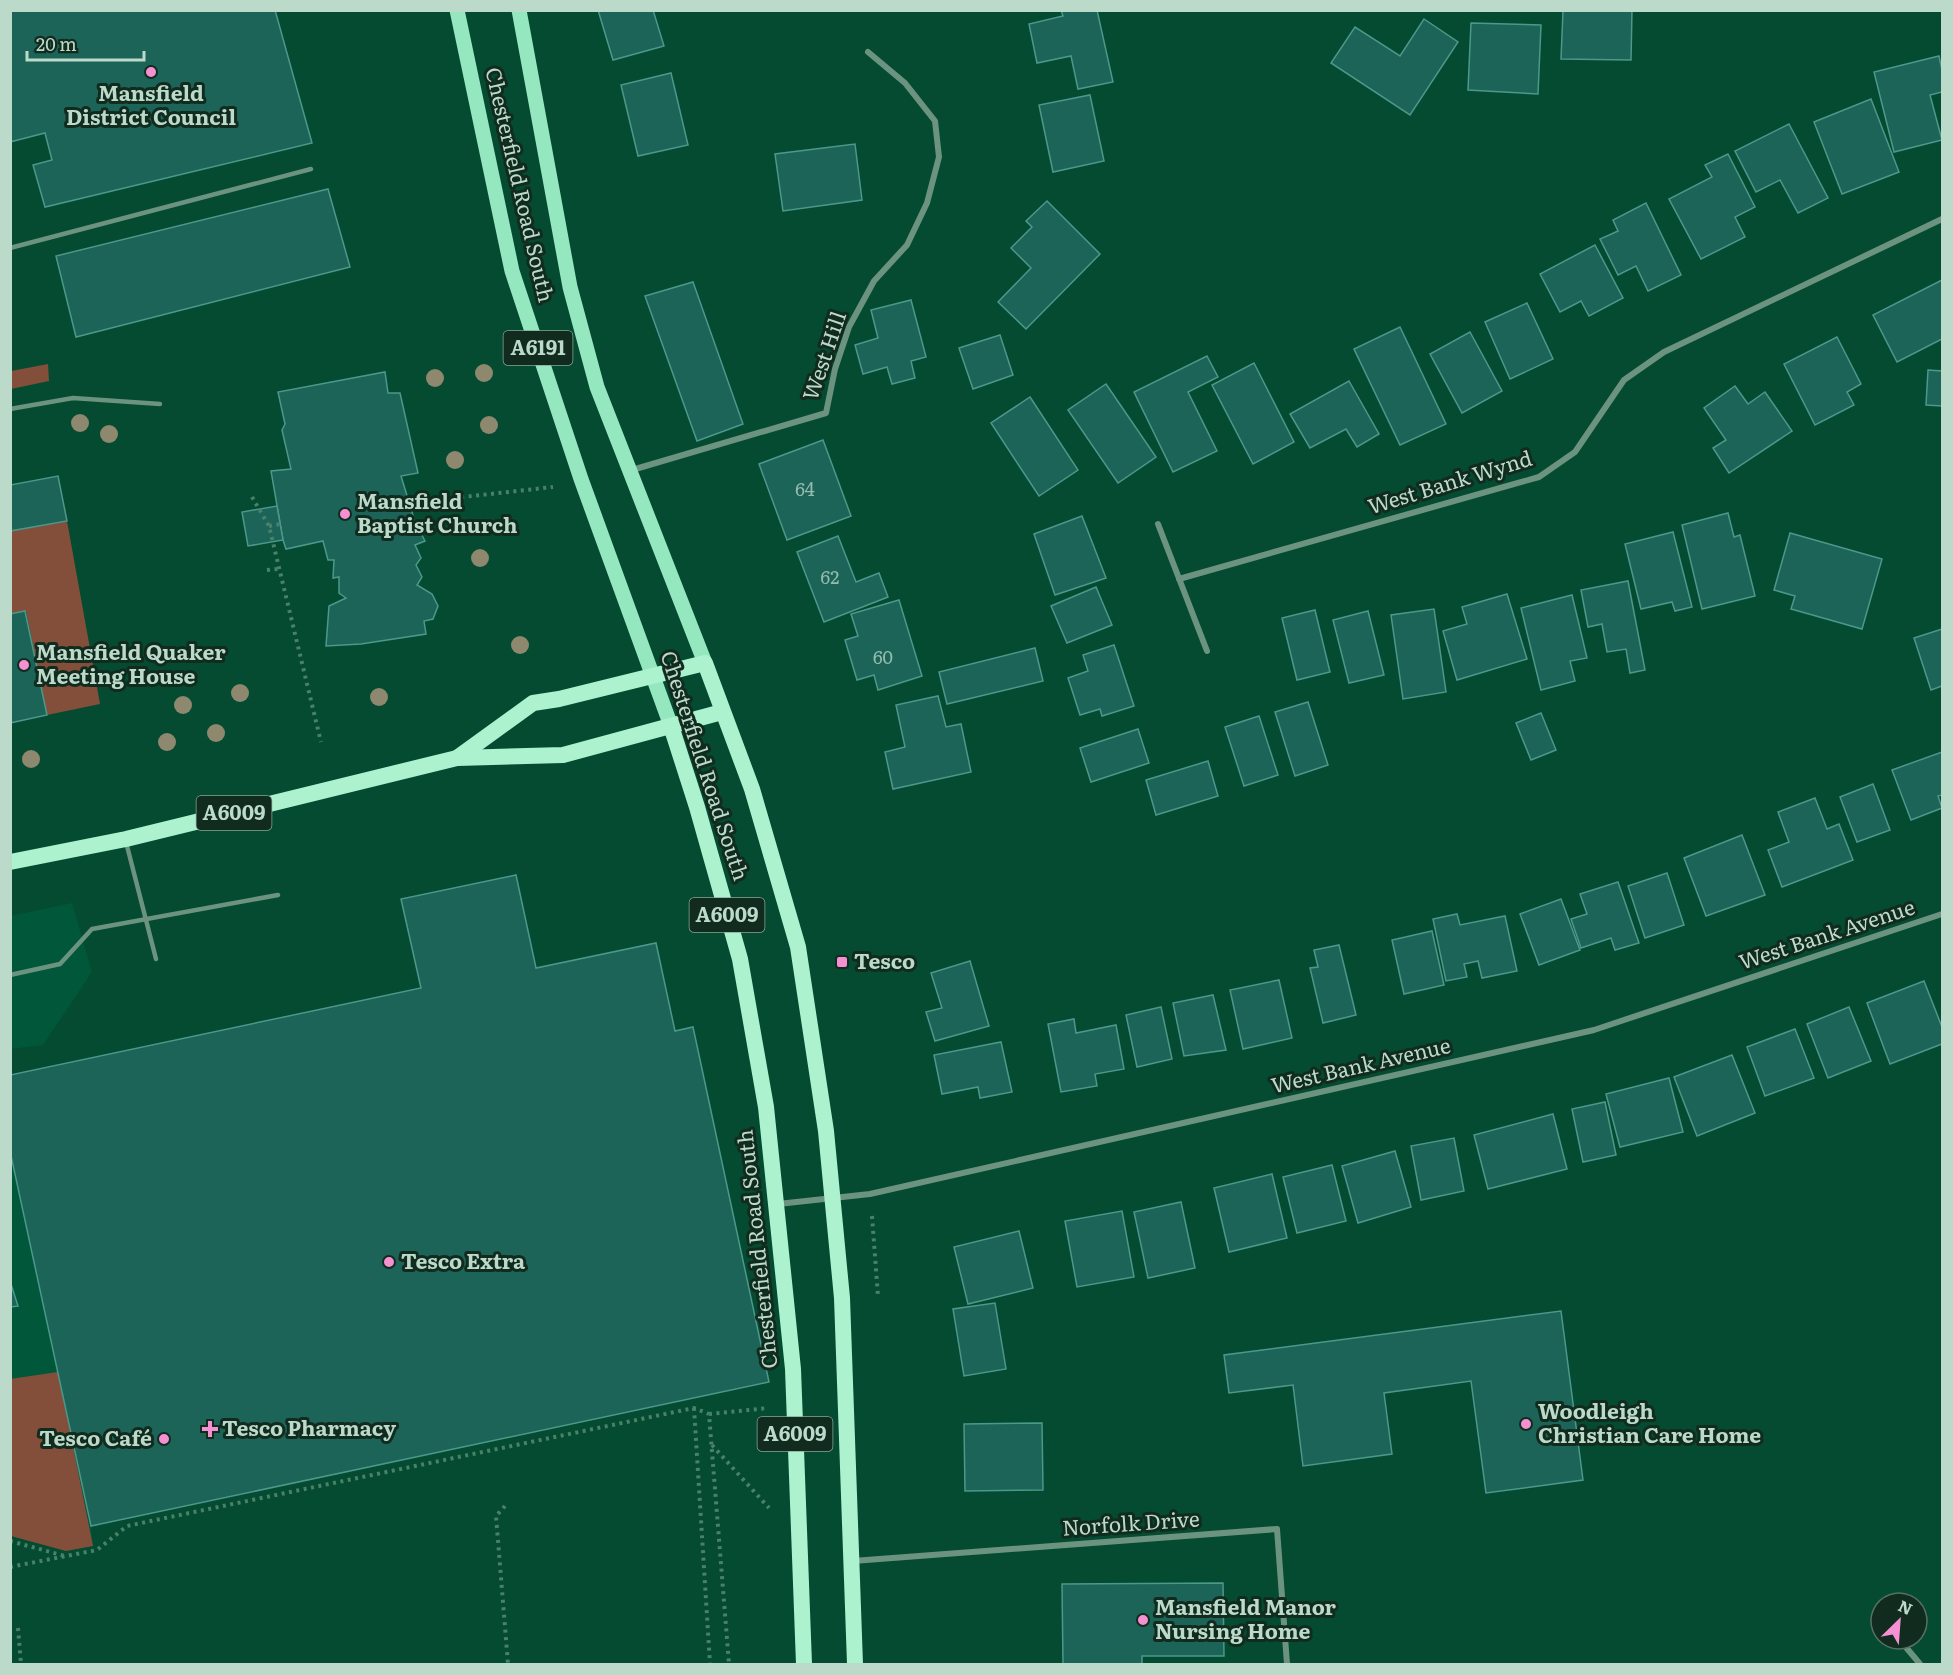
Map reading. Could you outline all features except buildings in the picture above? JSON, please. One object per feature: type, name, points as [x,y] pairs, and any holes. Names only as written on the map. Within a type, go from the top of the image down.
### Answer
[{"type":"highway","name":"A6009","points":[[457,758],[533,703],[705,663]]},
{"type":"highway","name":"Chesterfield Road South","points":[[705,663],[752,789],[798,946],[826,1131],[841,1287],[855,1665]]},
{"type":"highway","name":"A6009","points":[[10,862],[126,839],[457,758],[563,755],[722,712]]},
{"type":"highway","name":"Chesterfield Road South","points":[[671,726],[698,807],[740,959],[766,1107],[793,1369],[804,1665]]},
{"type":"main road","name":"Chesterfield Road South","points":[[457,10],[512,271],[581,479],[640,638],[651,677],[671,726]]},
{"type":"main road","name":"Chesterfield Road South","points":[[519,10],[570,287],[597,387],[705,663]]},
{"type":"street","name":"West Hill","points":[[630,471],[826,413],[835,369],[849,327],[874,281],[907,245],[927,203],[939,157],[935,120],[905,83],[868,52]]},
{"type":"street","name":"West Bank Wynd","points":[[1179,579],[1539,477],[1575,452],[1624,380],[1664,352],[1942,219]]},
{"type":"street","points":[[1158,524],[1207,651]]},
{"type":"street","name":"West Bank Avenue","points":[[775,1205],[870,1194],[1594,1030],[1942,914]]},
{"type":"street","name":"Norfolk Drive","points":[[852,1561],[1277,1529],[1287,1665]]},
{"type":"street","points":[[1909,1651],[1920,1665]]},
{"type":"lane","points":[[10,248],[311,169]]},
{"type":"lane","points":[[10,409],[73,398],[160,404]]},
{"type":"lane","points":[[126,839],[156,959]]},
{"type":"lane","points":[[10,975],[60,964],[92,929],[278,895]]},
{"type":"path","points":[[409,503],[552,487]]},
{"type":"path","points":[[252,497],[269,526],[321,742]]},
{"type":"path","points":[[269,526],[280,524]]},
{"type":"path","points":[[267,570],[278,569]]},
{"type":"path","points":[[870,1194],[879,1296]]},
{"type":"path","points":[[10,1567],[97,1550],[127,1526],[694,1408],[709,1414],[776,1407]]},
{"type":"path","points":[[694,1408],[710,1665]]},
{"type":"path","points":[[709,1414],[729,1665]]},
{"type":"path","points":[[711,1444],[776,1516]]},
{"type":"path","points":[[505,1506],[496,1516],[508,1665]]},
{"type":"path","points":[[10,1541],[68,1557]]},
{"type":"path","points":[[18,1628],[21,1665]]},
{"type":"shaded area","points":[[48,364],[49,381],[11,389],[11,371]]},
{"type":"shaded area","points":[[67,521],[100,704],[47,715],[26,611],[11,614],[11,531]]},
{"type":"shaded area","points":[[72,903],[92,972],[43,1045],[11,1049],[10,916]]},
{"type":"shaded area","points":[[10,1151],[91,1526],[93,1546],[66,1551],[11,1536]]},
{"type":"shaded area","points":[[58,1372],[93,1546],[66,1551],[11,1536],[10,1379]]},
{"type":"place","name":"Mansfield District Council","points":[[151,72]]},
{"type":"place","name":"Mansfield Baptist Church","points":[[345,514]]},
{"type":"place","name":"Mansfield Quaker Meeting House","points":[[24,665]]},
{"type":"place","name":"Tesco","points":[[842,962]]},
{"type":"place","name":"Tesco Extra","points":[[389,1262]]},
{"type":"place","name":"Woodleigh Christian Care Home","points":[[1526,1424]]},
{"type":"place","name":"Tesco Pharmacy","points":[[210,1429]]},
{"type":"place","name":"Tesco Café","points":[[164,1439]]},
{"type":"place","name":"Mansfield Manor Nursing Home","points":[[1143,1620]]}]
